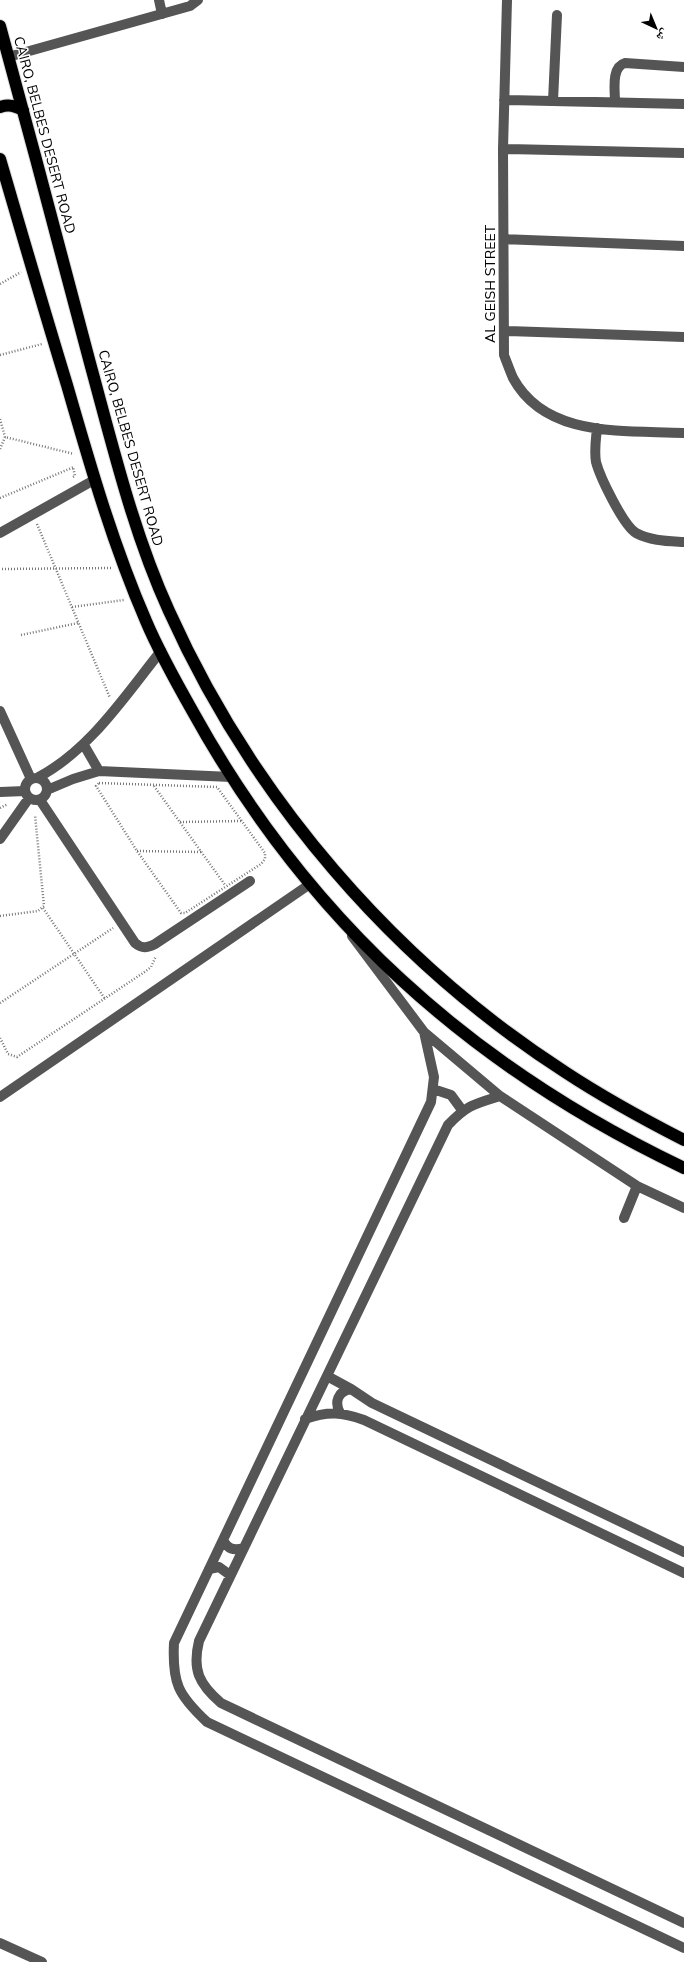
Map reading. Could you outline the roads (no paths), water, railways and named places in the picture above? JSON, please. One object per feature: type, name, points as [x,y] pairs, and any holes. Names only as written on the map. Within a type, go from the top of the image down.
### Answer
[{"type":"highway","name":"CAIRO, BELBES DESERT ROAD","points":[[0,26],[4,60],[23,110],[118,468],[144,551],[168,610],[198,671],[232,730],[270,788],[311,842],[355,894],[409,949],[454,990],[508,1032],[564,1072],[622,1107],[684,1140]]},
{"type":"highway","points":[[0,107],[7,105],[16,106],[23,110]]},
{"type":"highway","points":[[0,159],[94,480],[124,568],[161,651],[212,747],[250,806],[310,884],[337,916],[386,967],[433,1008],[494,1057],[552,1097],[612,1132],[684,1168]]},
{"type":"street","points":[[159,0],[162,14]]},
{"type":"street","points":[[4,60],[190,6],[198,0]]},
{"type":"street","name":"AL GEISH STREET","points":[[507,0],[503,149],[504,355],[514,378],[528,398],[547,414],[570,424],[597,428],[684,433]]},
{"type":"street","points":[[553,101],[558,15]]},
{"type":"street","points":[[615,102],[616,71],[621,64],[684,67]]},
{"type":"street","points":[[504,100],[684,104]]},
{"type":"street","points":[[503,149],[684,153]]},
{"type":"street","points":[[504,239],[684,246]]},
{"type":"street","points":[[504,331],[684,337]]},
{"type":"street","points":[[597,428],[595,444],[596,461],[624,522],[635,532],[648,538],[684,542]]},
{"type":"street","points":[[0,533],[94,480]]},
{"type":"street","points":[[161,651],[84,745],[62,763],[34,778],[25,786],[138,946],[146,948],[155,944],[229,890],[250,881]]},
{"type":"street","points":[[0,711],[34,778]]},
{"type":"street","points":[[84,745],[100,772]]},
{"type":"street","points":[[47,790],[73,779],[100,772],[231,777]]},
{"type":"street","points":[[0,792],[32,797],[45,796],[47,784],[43,780],[34,778]]},
{"type":"street","points":[[0,839],[32,797]]},
{"type":"street","points":[[0,1097],[310,884]]},
{"type":"street","points":[[337,916],[424,1032],[500,1096],[637,1186],[684,1208]]},
{"type":"street","points":[[424,1032],[434,1077],[431,1102],[174,1643],[173,1669],[179,1690],[193,1709],[208,1722],[684,1948]]},
{"type":"street","points":[[433,1089],[451,1095],[462,1110]]},
{"type":"street","points":[[500,1096],[472,1104],[462,1110],[448,1125],[199,1641],[195,1657],[199,1676],[209,1692],[221,1704],[684,1923]]},
{"type":"street","points":[[624,1218],[637,1186]]},
{"type":"street","points":[[327,1376],[351,1389],[372,1403],[684,1552]]},
{"type":"street","points":[[340,1413],[336,1403],[338,1398],[341,1393],[351,1389]]},
{"type":"street","points":[[305,1419],[330,1413],[340,1413],[364,1420],[684,1573]]},
{"type":"street","points":[[223,1540],[226,1546],[232,1549],[244,1548]]},
{"type":"street","points":[[209,1569],[219,1567],[230,1575]]},
{"type":"street","points":[[0,1943],[42,1962]]}]
